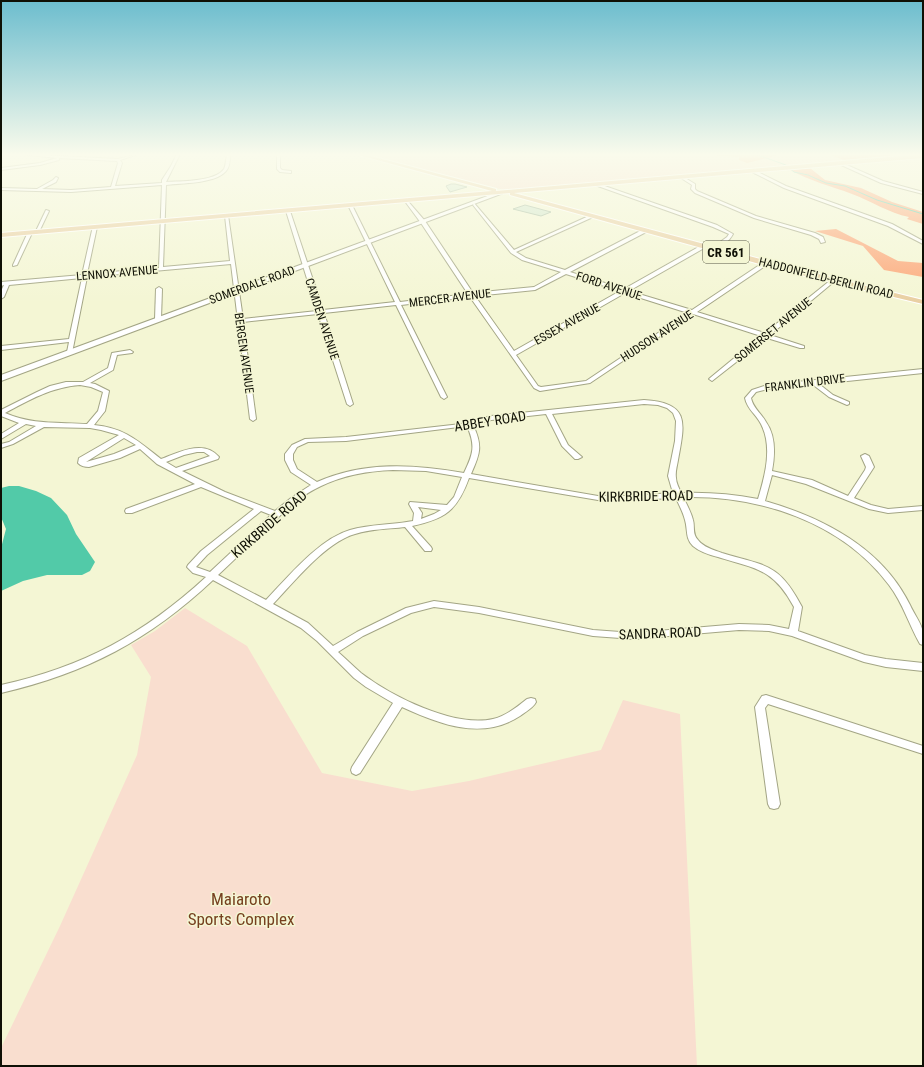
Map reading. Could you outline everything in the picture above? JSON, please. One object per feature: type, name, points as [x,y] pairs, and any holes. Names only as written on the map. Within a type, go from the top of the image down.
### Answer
[{"type":"main road","points":[[1,236],[364,204]]},
{"type":"main road","name":"SOMERDALE ROAD","points":[[1,378],[235,290],[474,204]]},
{"type":"main road","name":"HADDONFIELD-BERLIN ROAD","points":[[548,204],[766,263],[923,302]]},
{"type":"street","points":[[161,269],[163,204]]},
{"type":"street","points":[[409,204],[513,354]]},
{"type":"street","name":"FORD AVENUE","points":[[474,204],[513,252],[524,259],[802,347]]},
{"type":"street","points":[[652,204],[714,226],[731,234],[730,238],[714,249]]},
{"type":"street","points":[[724,204],[755,217],[813,234],[821,238],[823,242]]},
{"type":"street","points":[[831,204],[890,225],[923,243]]},
{"type":"street","points":[[350,205],[397,304],[444,397]]},
{"type":"street","points":[[15,265],[47,211]]},
{"type":"street","name":"CAMDEN AVENUE","points":[[288,211],[350,404]]},
{"type":"street","name":"BERGEN AVENUE","points":[[227,216],[235,290],[253,419]]},
{"type":"street","points":[[513,252],[592,216]]},
{"type":"street","points":[[70,352],[95,227]]},
{"type":"street","name":"MERCER AVENUE","points":[[240,321],[535,288],[646,230]]},
{"type":"street","name":"ESSEX AVENUE","points":[[513,354],[704,246]]},
{"type":"street","name":"LENNOX AVENUE","points":[[4,284],[232,262]]},
{"type":"street","name":"HUDSON AVENUE","points":[[513,354],[536,387],[540,389],[588,382],[766,263]]},
{"type":"street","name":"SOMERSET AVENUE","points":[[712,379],[834,280]]},
{"type":"street","points":[[1,297],[4,284]]},
{"type":"street","points":[[158,319],[159,289]]},
{"type":"street","points":[[1,348],[72,340]]},
{"type":"street","points":[[1,413],[54,387],[64,384],[86,382],[111,369],[114,354],[130,352]]},
{"type":"street","name":"FRANKLIN DRIVE","points":[[761,502],[769,472],[770,458],[768,434],[762,420],[749,406],[748,398],[754,391],[760,388],[923,371]]},
{"type":"street","points":[[86,382],[106,391],[103,411],[88,427]]},
{"type":"street","points":[[813,382],[831,396],[847,403]]},
{"type":"street","name":"ABBEY ROAD","points":[[316,485],[294,470],[289,460],[289,454],[294,446],[307,440],[346,438],[470,425],[491,418],[656,402],[670,407],[675,411],[680,420],[672,478],[689,519],[691,530],[690,535],[697,545],[704,551],[754,564],[776,576],[785,585],[798,607],[793,633]]},
{"type":"street","points":[[548,412],[565,446],[578,457]]},
{"type":"street","points":[[1,413],[24,423],[88,427],[113,431],[124,435],[160,462],[201,484],[276,514]]},
{"type":"street","points":[[1,437],[24,423]]},
{"type":"street","points":[[1,446],[11,443],[42,425]]},
{"type":"street","points":[[267,604],[322,549],[339,537],[379,527],[417,523],[430,519],[449,508],[460,492],[478,450],[477,442],[470,425]]},
{"type":"street","points":[[124,435],[82,460],[82,464],[86,465],[117,456],[140,446]]},
{"type":"street","points":[[160,462],[201,449],[210,450],[215,457],[176,471]]},
{"type":"street","points":[[850,499],[869,470],[870,467],[865,456]]},
{"type":"street","name":"KIRKBRIDE ROAD","points":[[1,689],[53,675],[120,647],[164,618],[276,514],[298,496],[316,485],[340,476],[360,471],[388,468],[417,468],[598,498],[620,499],[680,496],[731,496],[782,508],[820,524],[836,533],[867,556],[891,580],[923,642]]},
{"type":"street","points":[[769,472],[809,482],[869,507],[888,510],[923,508]]},
{"type":"street","points":[[129,511],[201,484]]},
{"type":"street","points":[[417,523],[418,514],[413,504],[449,508]]},
{"type":"street","points":[[260,508],[204,553],[191,567],[195,571],[212,575],[267,604],[314,632],[356,674],[377,689],[400,701],[449,721],[474,725],[491,724],[504,720],[531,702]]},
{"type":"street","points":[[408,524],[408,528],[428,549]]},
{"type":"street","name":"SANDRA ROAD","points":[[332,651],[360,634],[409,610],[434,604],[479,610],[593,633],[634,636],[755,627],[793,633],[864,658],[886,663],[923,667]]},
{"type":"street","points":[[774,804],[760,707],[766,699],[923,750]]},
{"type":"street","points":[[356,770],[400,701]]},
{"type":"green space","name":"Maiaroto Sports Complex","points":[[185,608],[247,646],[322,773],[412,791],[469,781],[601,750],[623,700],[680,714],[697,1066],[1,1066],[1,1048],[60,926],[137,755],[151,677],[131,645],[155,631]]},
{"type":"shaded area","points":[[874,204],[898,204],[923,212],[923,224],[907,219],[909,217],[894,213]]},
{"type":"shaded area","points":[[836,229],[898,261],[923,263],[923,277],[884,270],[863,246],[815,231]]},
{"type":"water","points":[[19,486],[36,491],[51,498],[67,515],[76,534],[95,562],[90,571],[82,575],[47,575],[23,581],[1,591],[1,548],[6,529],[1,517],[1,488]]},
{"type":"building","points":[[525,205],[551,212],[541,216],[513,209]]},
{"type":"waterway","points":[[889,204],[923,214]]}]
